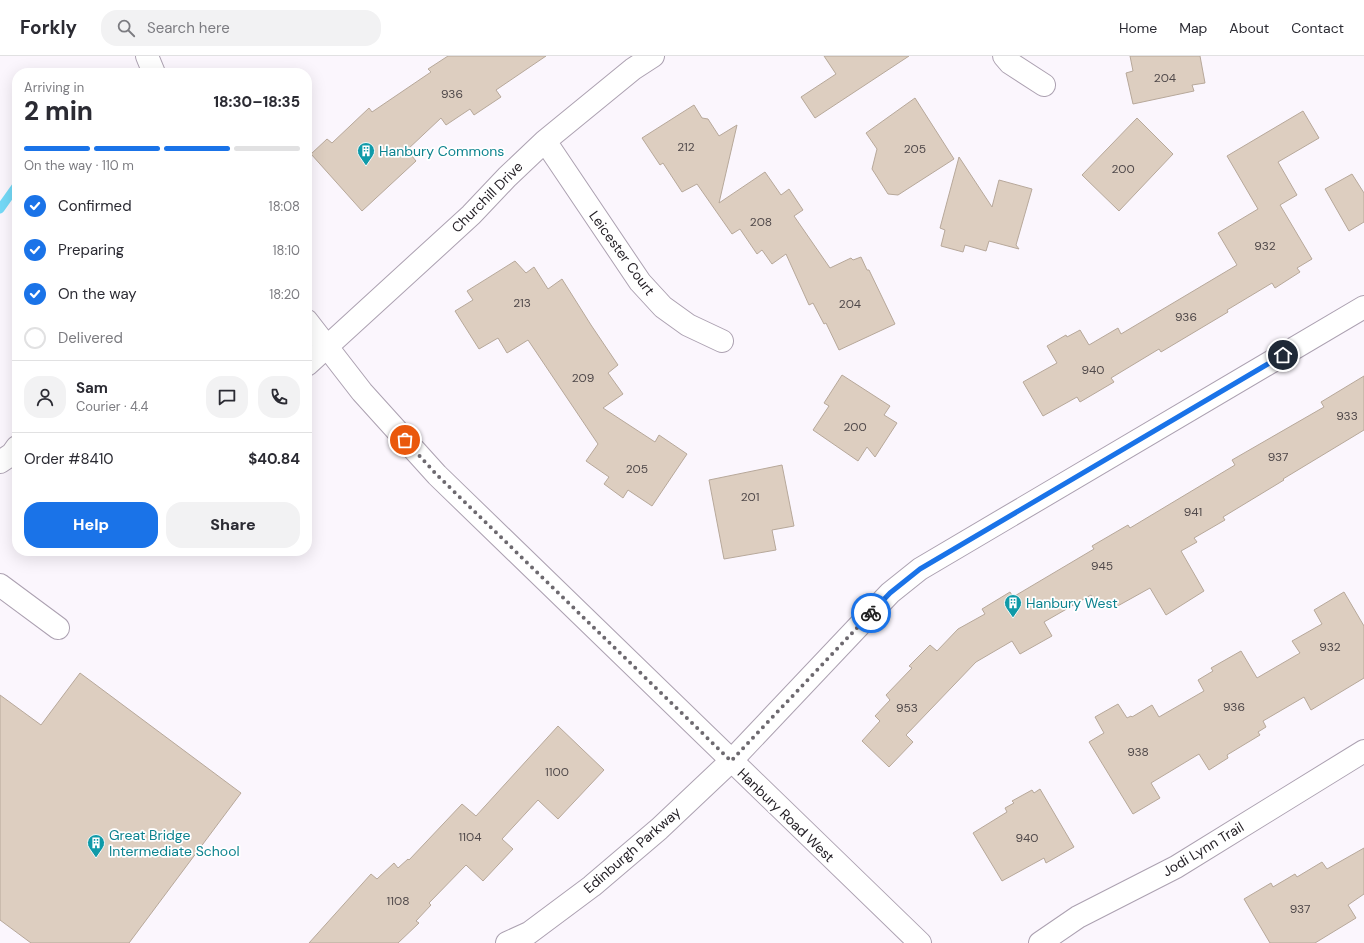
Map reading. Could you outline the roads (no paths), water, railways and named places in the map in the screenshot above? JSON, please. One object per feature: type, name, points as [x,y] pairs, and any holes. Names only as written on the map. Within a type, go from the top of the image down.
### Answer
[{"type":"street","points":[[147,56],[152,68]]},
{"type":"street","name":"Churchill Drive","points":[[312,360],[471,215],[507,177],[545,141],[633,68],[653,56]]},
{"type":"street","points":[[1004,56],[1010,63],[1044,85]]},
{"type":"street","name":"Leicester Court","points":[[545,141],[640,282],[663,307],[688,325],[722,341]]},
{"type":"street","name":"Edinburgh Parkway","points":[[507,943],[525,938],[592,886],[659,829],[731,761],[890,593],[920,569],[1364,307]]},
{"type":"street","name":"Hanbury Road West","points":[[312,327],[362,392],[437,475],[920,943]]},
{"type":"street","points":[[0,462],[12,454]]},
{"type":"street","points":[[0,585],[58,628]]},
{"type":"street","name":"Jodi Lynn Trail","points":[[1040,943],[1078,917],[1176,867],[1364,751]]},
{"type":"waterway","points":[[0,209],[12,192]]},
{"type":"place","name":"Hanbury Commons","points":[[366,166]]},
{"type":"place","name":"Hanbury West","points":[[1013,618]]},
{"type":"place","name":"Great Bridge Intermediate School","points":[[96,858]]}]
